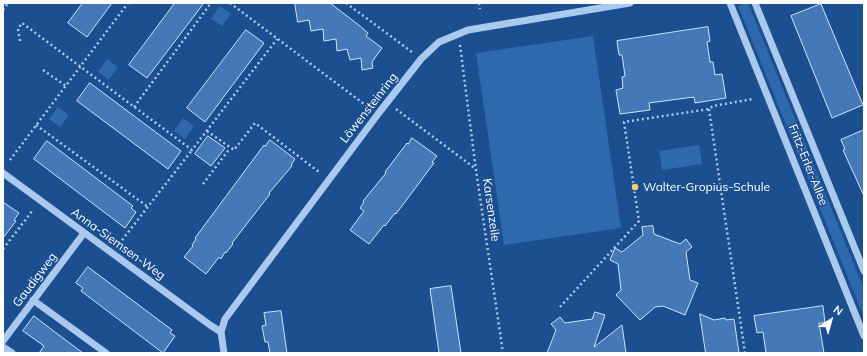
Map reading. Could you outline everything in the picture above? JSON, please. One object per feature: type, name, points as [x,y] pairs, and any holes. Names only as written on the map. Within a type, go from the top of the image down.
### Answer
[{"type":"street","name":"Löwensteinring","points":[[224,353],[222,332],[225,320],[361,136],[421,59],[438,42],[468,30],[630,3]]},
{"type":"street","name":"Fritz-Erler-Allee","points":[[730,3],[864,336]]},
{"type":"street","name":"Fritz-Erler-Allee","points":[[755,3],[864,271]]},
{"type":"street","name":"Anna-Siemsen-Weg","points":[[3,173],[210,325],[222,332]]},
{"type":"street","name":"Gaudigweg","points":[[3,341],[84,232]]},
{"type":"street","points":[[33,300],[106,353]]},
{"type":"street","points":[[3,346],[12,353]]},
{"type":"path","points":[[3,10],[8,3]]},
{"type":"path","points":[[10,160],[128,3]]},
{"type":"path","points":[[134,107],[211,3]]},
{"type":"path","points":[[230,3],[368,107]]},
{"type":"path","points":[[346,3],[412,52]]},
{"type":"path","points":[[479,3],[480,9]]},
{"type":"path","points":[[20,41],[18,30],[22,23],[192,150]]},
{"type":"path","points":[[119,244],[277,39]]},
{"type":"path","points":[[460,45],[476,170]]},
{"type":"path","points":[[43,70],[66,86]]},
{"type":"path","points":[[560,307],[639,221],[624,122],[709,108],[752,98]]},
{"type":"path","points":[[709,108],[745,353]]},
{"type":"path","name":"Karsenzeile","points":[[396,109],[476,170],[503,353]]},
{"type":"path","points":[[207,131],[234,150],[255,123],[319,172]]},
{"type":"path","points":[[36,125],[148,207]]},
{"type":"path","points":[[204,184],[230,148]]},
{"type":"path","points":[[3,249],[33,210]]},
{"type":"shaded area","points":[[748,3],[864,289],[864,317],[738,6]]},
{"type":"shaded area","points":[[220,6],[231,14],[222,26],[211,19]]},
{"type":"shaded area","points":[[593,36],[621,228],[504,245],[476,53]]},
{"type":"shaded area","points":[[107,59],[118,67],[109,80],[98,72]]},
{"type":"shaded area","points":[[58,107],[69,115],[60,127],[49,119]]},
{"type":"shaded area","points":[[183,118],[194,126],[185,139],[174,131]]},
{"type":"shaded area","points":[[699,145],[702,164],[662,170],[659,151]]},
{"type":"building","points":[[83,3],[112,3],[87,37],[68,23]]},
{"type":"building","points":[[175,3],[204,3],[147,78],[129,65]]},
{"type":"building","points":[[295,3],[330,3],[360,26],[368,33],[366,36],[382,48],[372,62],[373,68],[362,70],[361,58],[350,60],[347,49],[337,51],[336,39],[324,41],[323,29],[311,31],[309,20],[298,22]]},
{"type":"building","points":[[821,4],[863,105],[832,118],[791,16]]},
{"type":"building","points":[[708,27],[710,41],[707,42],[710,62],[713,62],[715,75],[722,74],[726,98],[695,103],[694,97],[649,103],[650,110],[620,114],[616,90],[623,88],[622,77],[625,76],[622,55],[619,55],[617,41]]},
{"type":"building","points":[[246,30],[264,43],[205,122],[187,108]]},
{"type":"building","points":[[90,83],[181,151],[168,169],[77,101]]},
{"type":"building","points":[[864,130],[864,196],[843,150],[845,149],[841,140]]},
{"type":"building","points":[[208,136],[225,148],[211,166],[195,154]]},
{"type":"building","points":[[412,138],[437,156],[432,162],[434,163],[396,214],[395,213],[385,226],[384,225],[369,244],[350,230],[364,211],[360,208],[364,202],[363,201]]},
{"type":"building","points":[[270,140],[295,159],[291,165],[292,166],[269,193],[270,194],[226,253],[225,252],[221,259],[219,257],[206,274],[184,257],[193,246],[192,245],[196,239],[195,238],[264,145],[265,146]]},
{"type":"building","points":[[47,141],[133,206],[131,208],[136,212],[125,228],[34,159]]},
{"type":"building","points":[[3,202],[19,213],[14,220],[16,221],[3,238]]},
{"type":"building","points":[[653,226],[654,234],[680,244],[686,239],[692,247],[686,252],[690,280],[698,283],[685,315],[663,306],[655,307],[640,320],[616,295],[621,290],[618,264],[610,260],[615,248],[622,252],[643,235],[642,227]]},
{"type":"building","points":[[88,267],[172,330],[170,333],[175,336],[163,353],[81,291],[83,288],[76,283]]},
{"type":"building","points":[[451,286],[461,353],[439,353],[430,289]]},
{"type":"building","points":[[823,306],[825,323],[819,323],[824,353],[766,353],[763,332],[757,333],[754,316]]},
{"type":"building","points":[[281,311],[287,353],[270,353],[268,342],[265,342],[262,326],[266,325],[264,313]]},
{"type":"building","points":[[595,312],[605,315],[594,347],[622,325],[626,353],[547,353],[556,330],[551,324],[560,317],[565,323],[592,319]]},
{"type":"building","points":[[700,314],[714,320],[725,318],[726,320],[734,319],[739,353],[706,353]]},
{"type":"building","points":[[34,316],[83,353],[39,353],[44,346],[23,331]]},
{"type":"place","name":"Walter-Gropius-Schule","points":[[635,187]]}]
